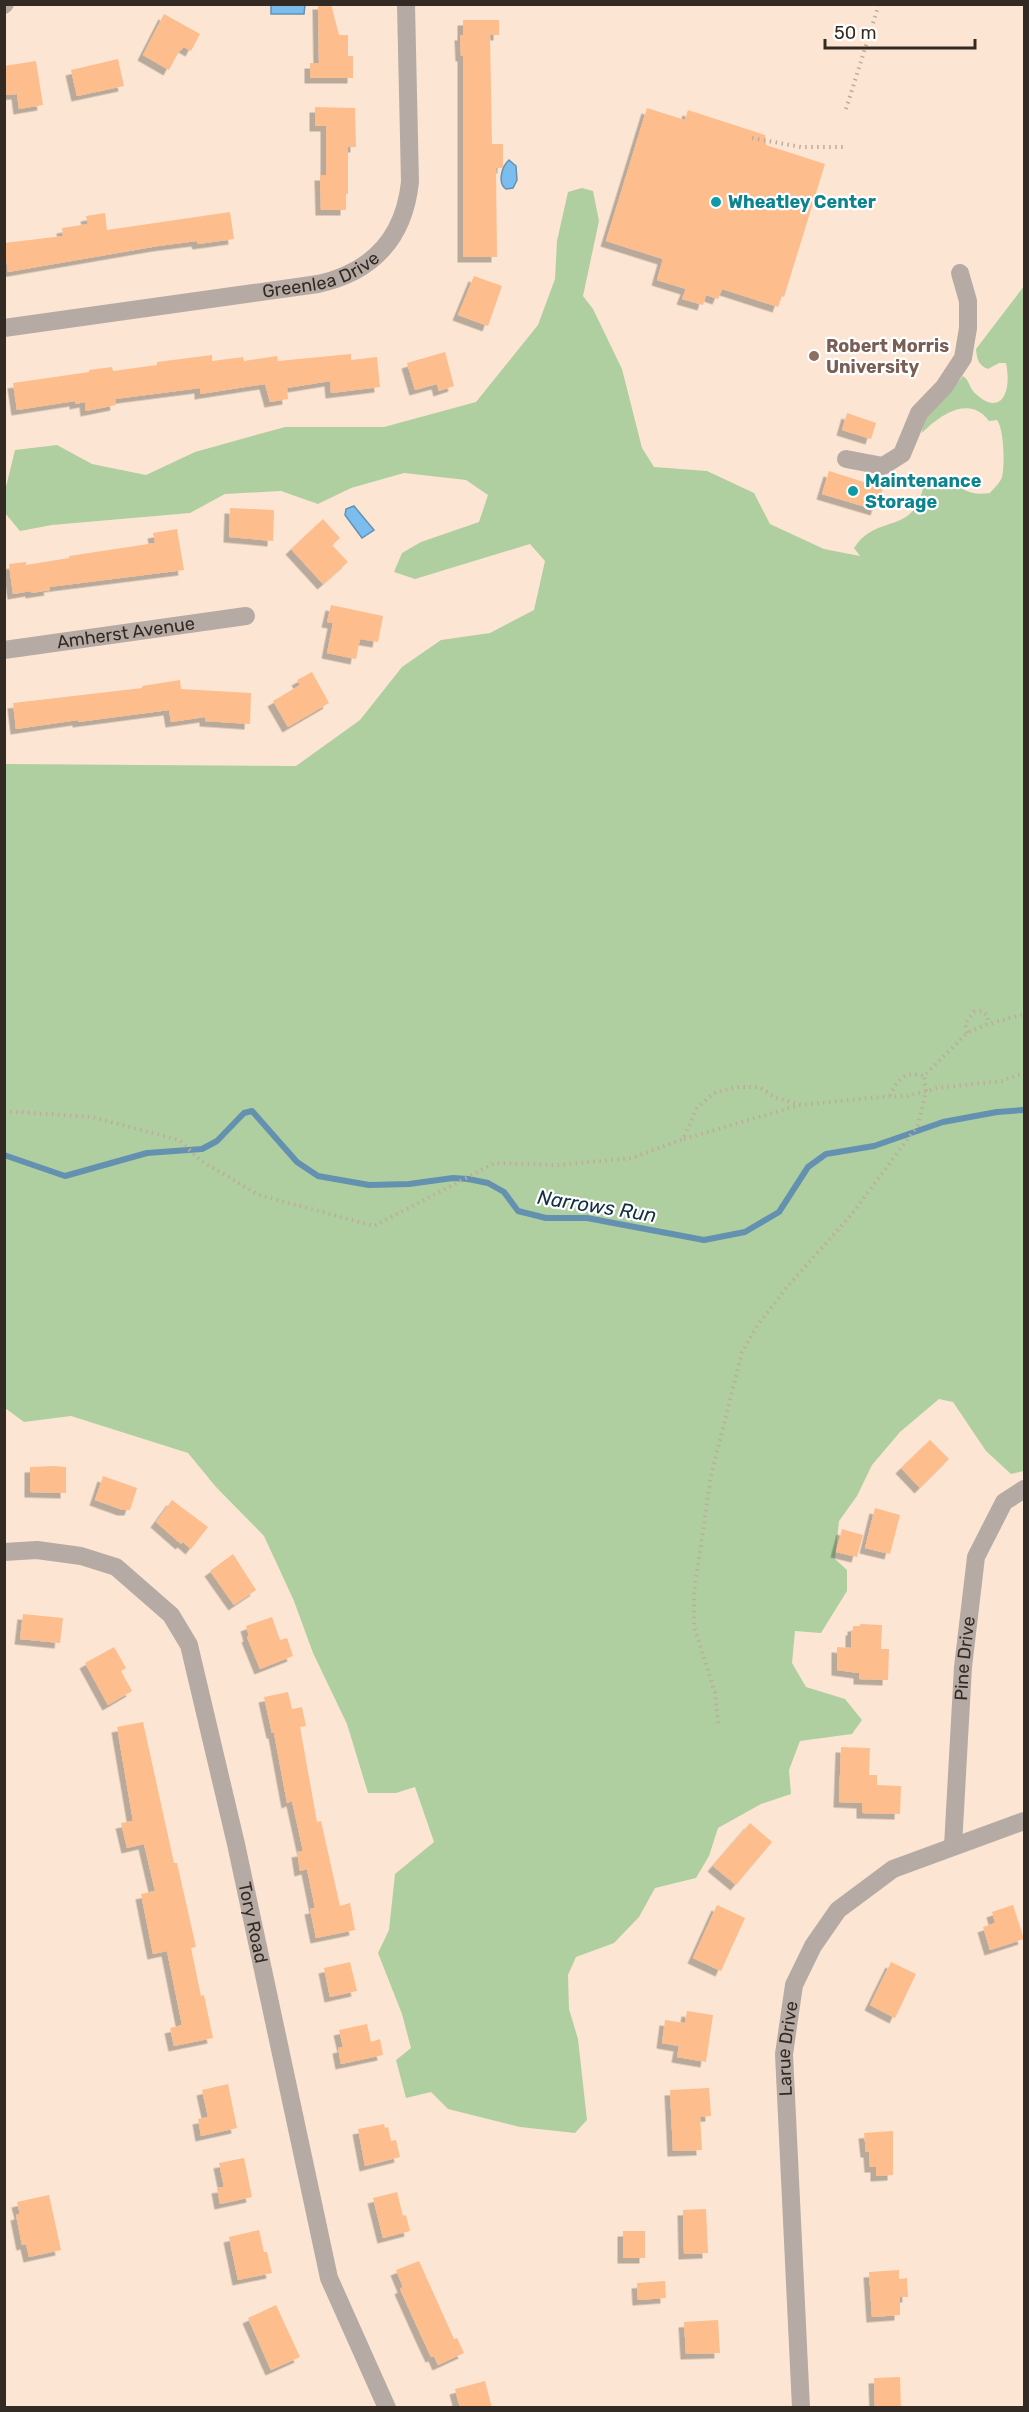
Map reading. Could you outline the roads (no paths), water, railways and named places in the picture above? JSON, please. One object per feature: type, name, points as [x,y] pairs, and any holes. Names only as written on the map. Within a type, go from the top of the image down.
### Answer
[{"type":"street","name":"Greenlea Drive","points":[[4,328],[318,284],[334,280],[367,263],[393,236],[402,220],[408,201],[410,160],[406,4]]},
{"type":"street","points":[[846,459],[883,466],[902,454],[919,413],[944,387],[963,358],[968,328],[968,300],[960,273]]},
{"type":"street","name":"Amherst Avenue","points":[[4,650],[246,616]]},
{"type":"street","name":"Pine Drive","points":[[953,1846],[963,1667],[976,1557],[1004,1502],[1024,1489]]},
{"type":"street","name":"Tory Road","points":[[4,1552],[37,1550],[81,1556],[116,1568],[171,1615],[189,1645],[236,1844],[329,2277],[387,2408]]},
{"type":"street","name":"Larue Drive","points":[[801,2408],[784,2054],[794,1985],[813,1946],[838,1910],[893,1869],[1024,1821]]},
{"type":"water","points":[[271,5],[305,5],[304,14],[271,14]]},
{"type":"water","points":[[509,160],[516,166],[517,180],[513,188],[506,189],[502,183],[502,174]]},
{"type":"water","points":[[354,506],[374,530],[362,538],[345,515],[346,509]]},
{"type":"waterway","name":"Narrows Run","points":[[4,1155],[65,1176],[147,1153],[202,1149],[217,1141],[244,1113],[252,1111],[297,1162],[318,1176],[369,1185],[409,1184],[453,1178],[468,1179],[488,1183],[504,1192],[518,1211],[546,1218],[587,1218],[704,1240],[745,1232],[779,1212],[808,1167],[826,1154],[874,1146],[943,1122],[997,1112],[1024,1110]]},
{"type":"place","name":"Wheatley Center","points":[[716,202]]},
{"type":"place","name":"Robert Morris University","points":[[814,356]]},
{"type":"place","name":"Maintenance Storage","points":[[853,491]]}]
